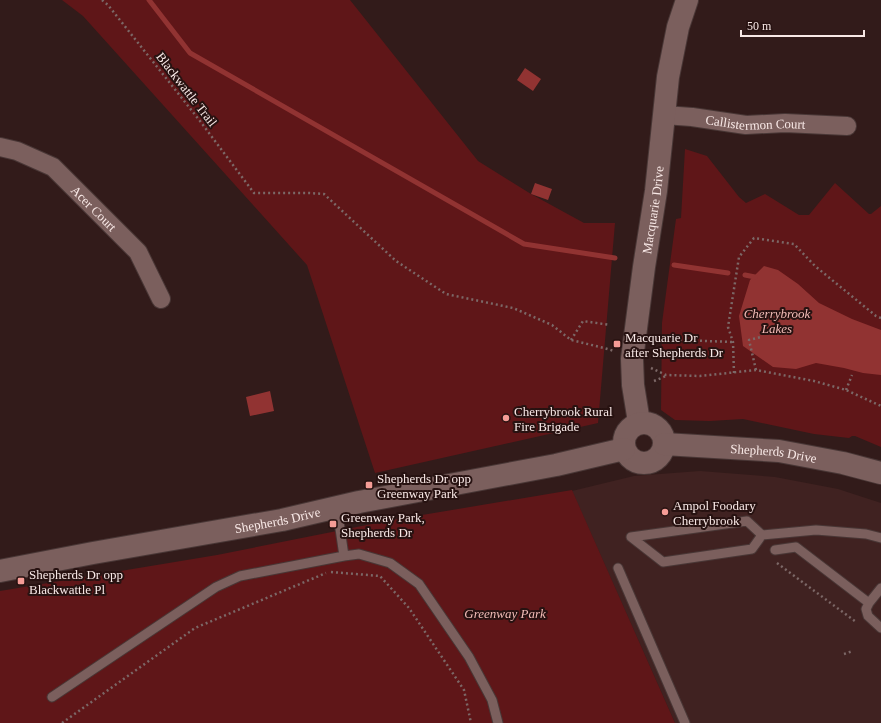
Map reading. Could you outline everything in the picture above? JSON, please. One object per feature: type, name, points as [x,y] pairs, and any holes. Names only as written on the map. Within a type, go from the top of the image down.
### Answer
[{"type":"main road","name":"Macquarie Drive","points":[[639,422],[633,385],[632,359],[656,191],[664,115],[673,51],[678,26],[687,0]]},
{"type":"main road","points":[[639,422],[650,423],[655,426],[662,434],[664,444],[658,457],[653,461],[646,463],[633,460],[624,449],[624,436],[627,431],[639,422]]},
{"type":"main road","name":"Shepherds Drive","points":[[664,444],[779,451],[843,463],[881,473]]},
{"type":"main road","name":"Shepherds Drive","points":[[0,571],[109,550],[282,520],[359,502],[556,465],[624,449]]},
{"type":"street","name":"Callistermon Court","points":[[664,115],[692,117],[746,126],[785,123],[847,126]]},
{"type":"street","name":"Acer Court","points":[[0,148],[17,151],[53,167],[138,252],[161,299]]},
{"type":"lane","points":[[337,508],[344,556]]},
{"type":"lane","points":[[762,535],[752,549],[663,562],[631,537],[747,521],[762,535],[816,530],[866,534],[881,538]]},
{"type":"lane","points":[[775,550],[796,547],[869,603]]},
{"type":"lane","points":[[52,697],[216,587],[240,576],[359,554],[390,563],[419,584],[469,656],[492,700],[498,723]]},
{"type":"lane","points":[[618,568],[685,723]]},
{"type":"lane","points":[[881,588],[866,609],[868,616],[881,628]]},
{"type":"path","name":"Blackwattle Trail","points":[[102,0],[108,5],[200,121],[254,193],[324,194],[396,261],[446,294],[513,308],[552,325],[571,340]]},
{"type":"path","points":[[734,373],[733,342],[728,327],[739,258],[754,238],[794,244],[815,266],[876,316],[881,318]]},
{"type":"path","points":[[610,324],[583,321],[571,340],[604,348],[632,359]]},
{"type":"path","points":[[756,370],[750,340],[761,337]]},
{"type":"path","points":[[680,340],[733,342]]},
{"type":"path","points":[[654,381],[666,375],[700,376],[756,370],[814,381],[846,390],[881,406]]},
{"type":"path","points":[[846,390],[852,375]]},
{"type":"path","points":[[775,550],[774,561],[862,626]]},
{"type":"path","points":[[62,723],[195,628],[329,572],[380,576],[409,608],[464,690],[471,723]]},
{"type":"path","points":[[844,654],[853,651]]},
{"type":"shaded area","points":[[525,68],[541,79],[533,91],[517,80]]},
{"type":"shaded area","points":[[535,183],[552,189],[548,200],[531,194]]},
{"type":"shaded area","points":[[764,266],[778,270],[798,284],[819,303],[852,319],[881,330],[881,375],[863,373],[816,363],[796,369],[773,367],[743,346],[739,316],[750,280]]},
{"type":"shaded area","points":[[270,391],[274,411],[250,416],[246,397]]},
{"type":"shaded area","points":[[700,471],[775,477],[838,489],[881,503],[881,723],[675,723],[572,491],[634,476]]},
{"type":"green space","points":[[62,0],[350,0],[478,161],[531,194],[584,223],[615,223],[598,423],[375,473],[307,265],[83,16]]},
{"type":"green space","name":"Cherrybrook Lakes","points":[[685,149],[707,156],[739,197],[746,203],[765,194],[799,215],[809,215],[835,183],[869,214],[881,206],[881,447],[855,436],[849,438],[814,434],[743,419],[710,421],[675,420],[661,410],[662,323],[676,219],[681,218]]},
{"type":"green space","name":"Greenway Park","points":[[572,490],[675,723],[0,723],[0,591],[217,555],[392,520]]},
{"type":"waterway","points":[[149,0],[190,53],[524,244],[615,258]]},
{"type":"waterway","points":[[674,265],[728,273]]},
{"type":"waterway","points":[[745,275],[755,277]]},
{"type":"place","name":"Macquarie Dr after Shepherds Dr","points":[[617,344]]},
{"type":"place","name":"Cherrybrook Rural Fire Brigade","points":[[506,418]]},
{"type":"place","name":"Shepherds Dr opp Greenway Park","points":[[369,485]]},
{"type":"place","name":"Ampol Foodary Cherrybrook","points":[[665,512]]},
{"type":"place","name":"Greenway Park, Shepherds Dr","points":[[333,524]]},
{"type":"place","name":"Shepherds Dr opp Blackwattle Pl","points":[[21,581]]}]
